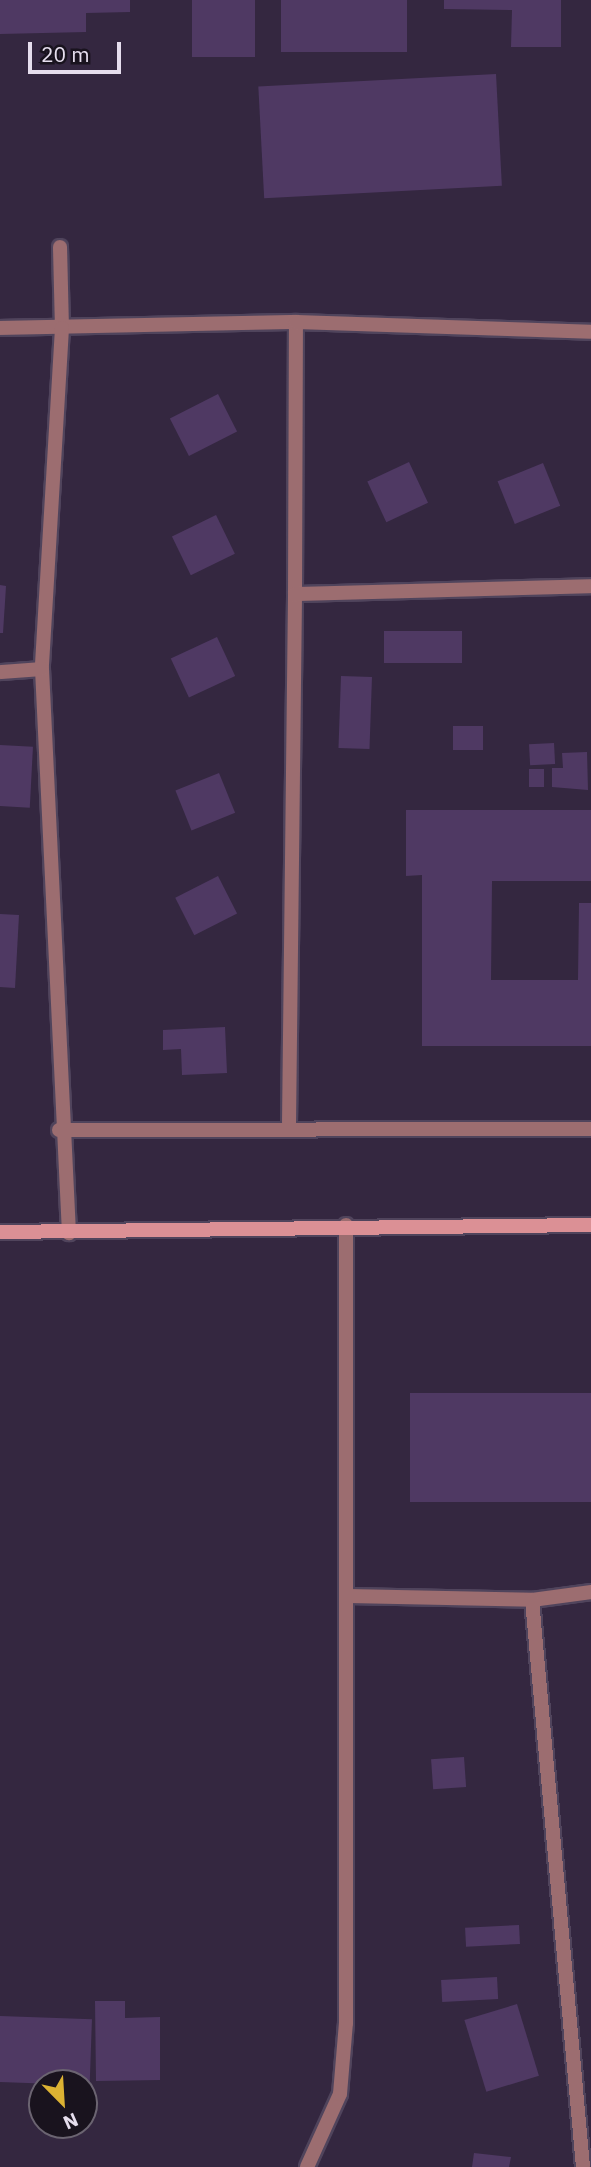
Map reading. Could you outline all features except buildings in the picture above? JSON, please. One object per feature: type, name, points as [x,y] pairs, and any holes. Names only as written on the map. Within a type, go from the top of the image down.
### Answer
[{"type":"main road","points":[[0,1232],[69,1233],[346,1225],[591,1225]]},
{"type":"street","points":[[60,247],[62,328],[42,669],[59,1130],[69,1233]]},
{"type":"street","points":[[289,1125],[296,322]]},
{"type":"street","points":[[0,328],[296,322],[591,332]]},
{"type":"street","points":[[295,594],[591,586]]},
{"type":"street","points":[[0,672],[42,669]]},
{"type":"street","points":[[59,1130],[289,1125],[591,1129]]},
{"type":"street","points":[[307,2167],[340,2094],[346,2023],[346,1225]]},
{"type":"street","points":[[348,1596],[532,1600],[591,1592]]},
{"type":"street","points":[[532,1600],[583,2167]]}]
